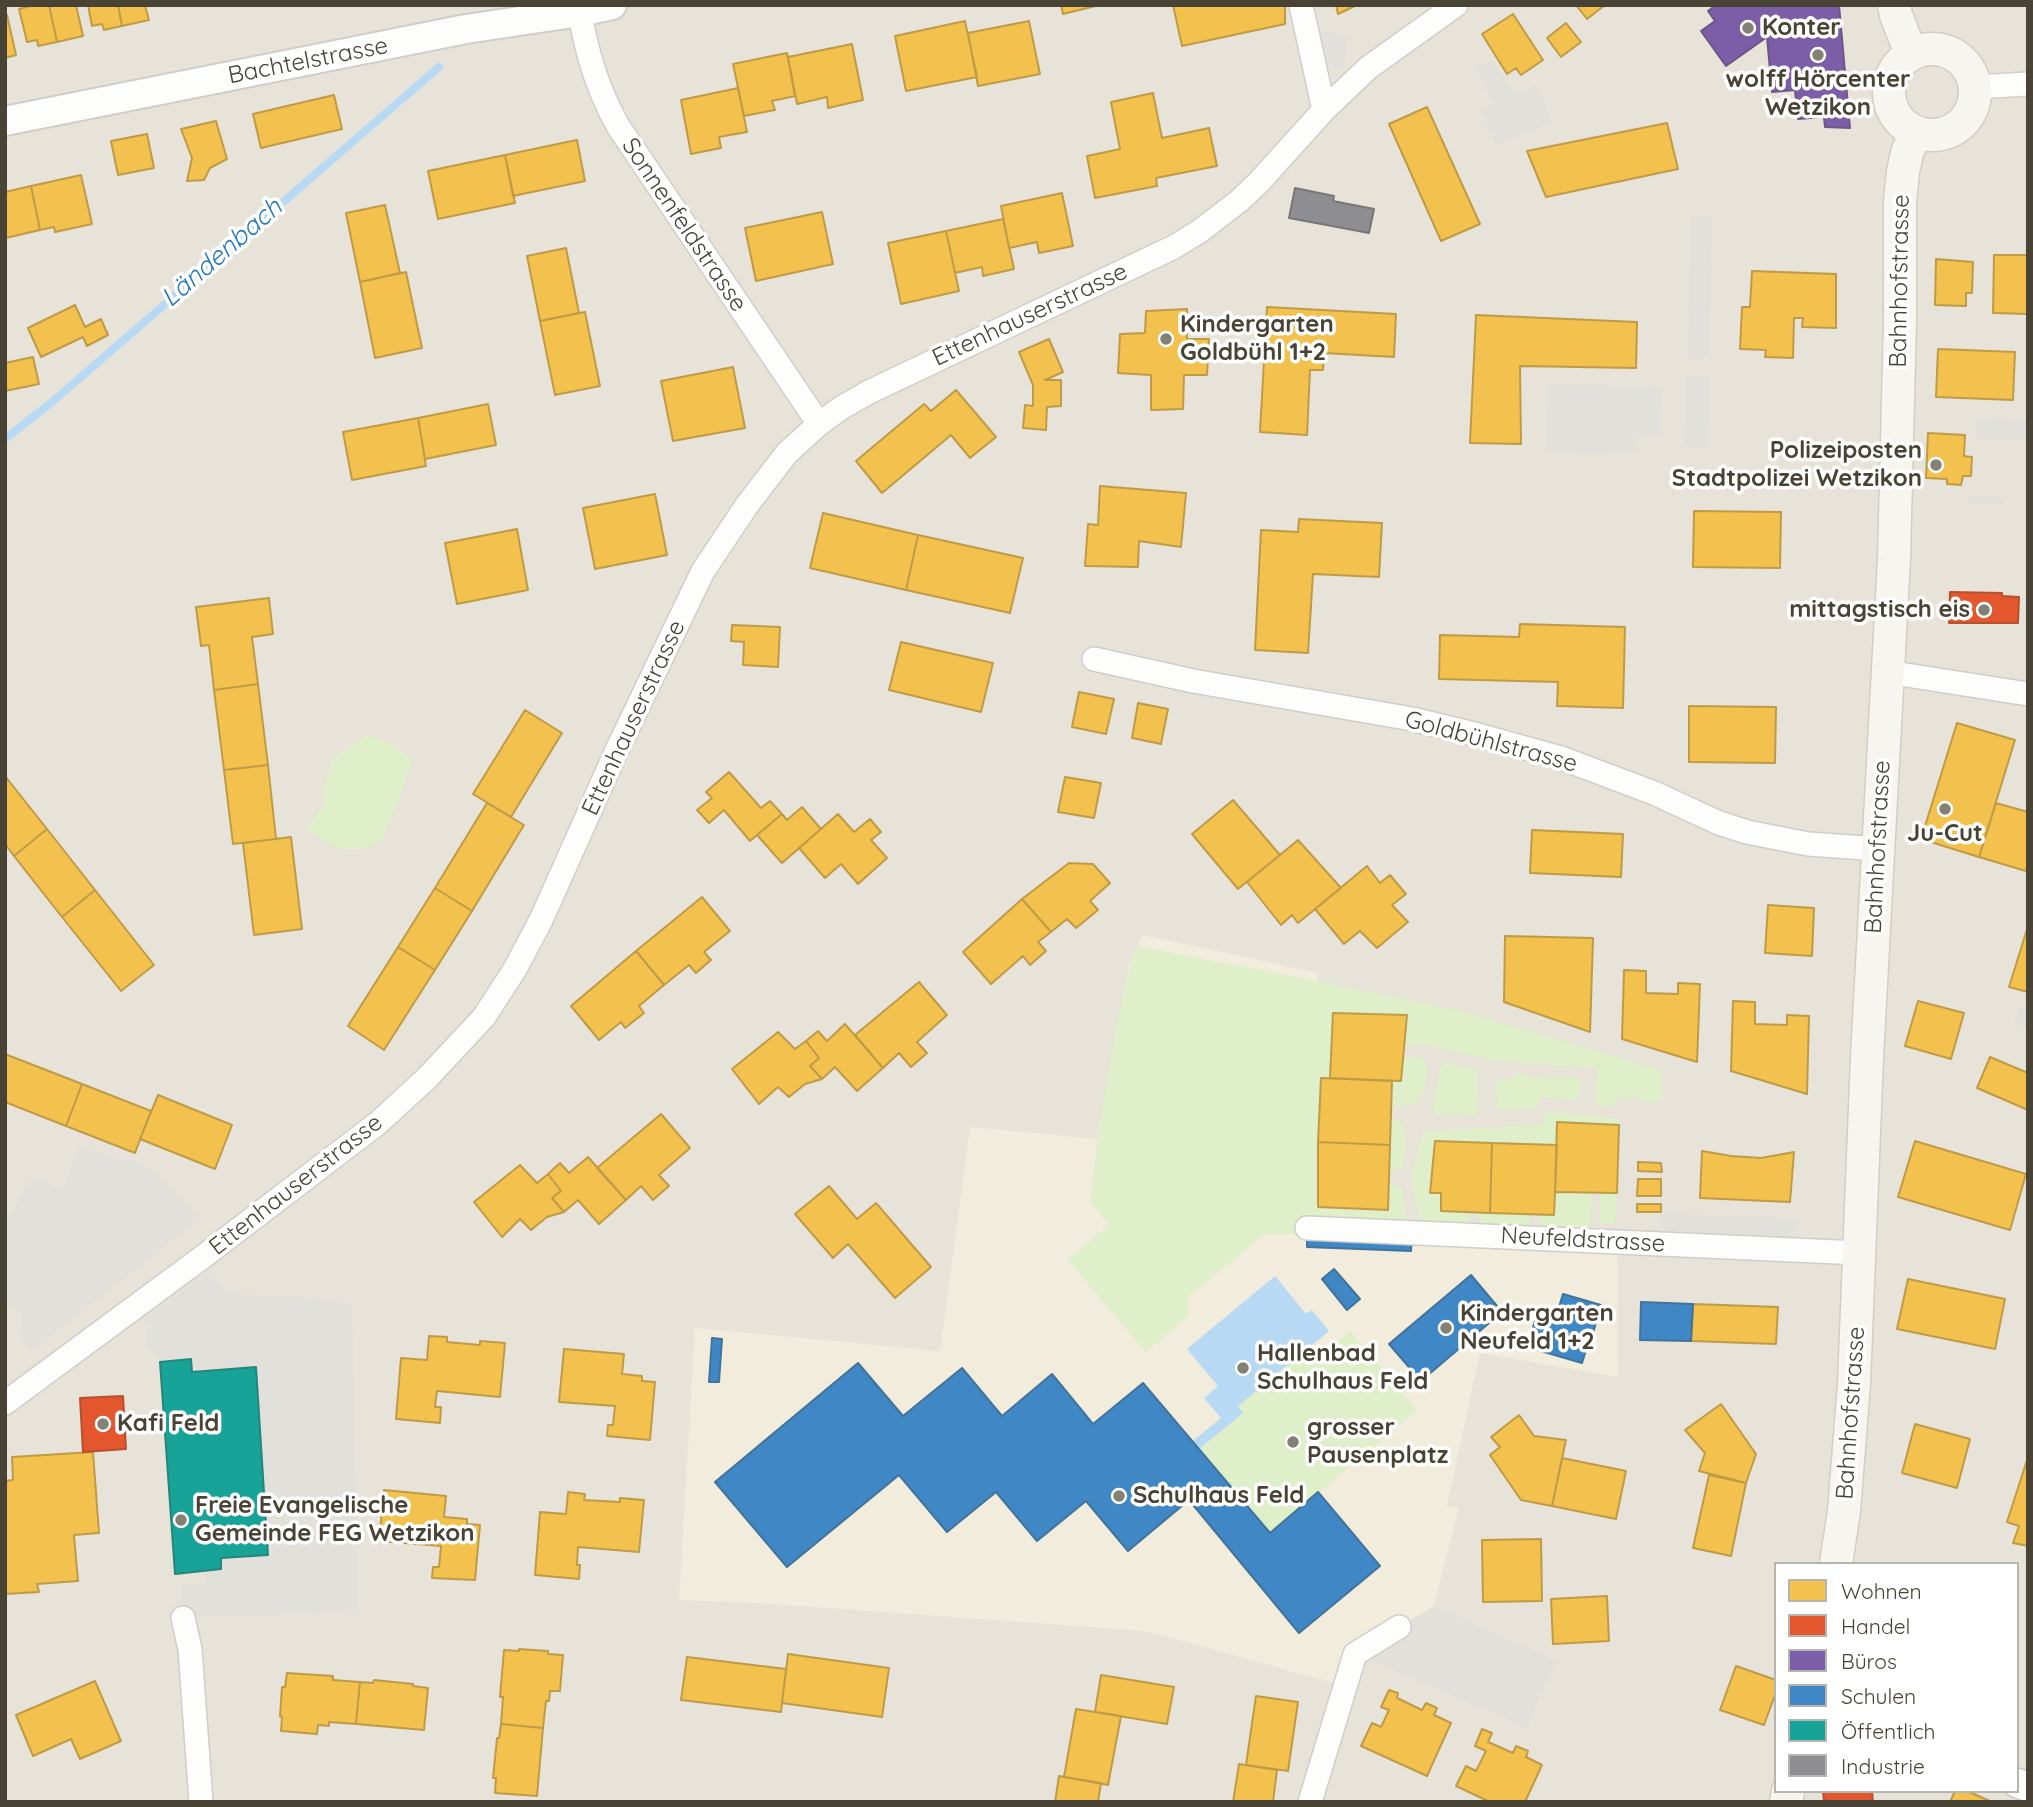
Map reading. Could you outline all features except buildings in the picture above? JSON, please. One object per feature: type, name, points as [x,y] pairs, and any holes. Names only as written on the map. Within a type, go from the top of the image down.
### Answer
[{"type":"main road","points":[[1894,5],[1911,54]]},
{"type":"main road","points":[[1938,49],[1952,54],[1963,62],[1975,87],[1974,102],[1968,115],[1958,126],[1945,133],[1930,135],[1916,132],[1904,125],[1890,102],[1889,88],[1900,63],[1911,54],[1924,50],[1938,49]]},
{"type":"main road","name":"Bahnhofstrasse","points":[[1836,1562],[1844,1511],[1854,1384],[1867,1057],[1894,559],[1900,201],[1905,162],[1916,132]]},
{"type":"street","name":"Bachtelstrasse","points":[[5,121],[466,29],[612,5]]},
{"type":"street","points":[[1301,5],[1324,110]]},
{"type":"street","name":"Ettenhauserstrasse","points":[[5,1404],[378,1123],[427,1078],[484,1017],[515,970],[541,920],[617,750],[704,571],[747,505],[787,453],[819,424],[869,392],[1174,247],[1200,231],[1231,208],[1259,182],[1324,110],[1368,68],[1456,5]]},
{"type":"street","name":"Sonnenfeldstrasse","points":[[580,12],[587,50],[605,103],[618,126],[819,424]]},
{"type":"street","points":[[1975,87],[2028,84]]},
{"type":"street","name":"Goldbühlstrasse","points":[[1094,659],[1194,681],[1412,719],[1571,761],[1748,832],[1808,844],[1879,849]]},
{"type":"street","points":[[1887,672],[2028,694]]},
{"type":"street","name":"Neufeldstrasse","points":[[1307,1228],[1860,1253]]},
{"type":"street","points":[[183,1618],[190,1649],[201,1802]]},
{"type":"street","points":[[1310,1802],[1355,1654],[1399,1627]]},
{"type":"shaded area","points":[[5,5],[2028,5],[2028,1802],[5,1802]]},
{"type":"shaded area","points":[[1319,30],[1348,37],[1344,68],[1328,65]]},
{"type":"shaded area","points":[[1493,61],[1515,94],[1537,85],[1552,122],[1496,145],[1480,110],[1496,102],[1487,92],[1475,66]]},
{"type":"shaded area","points":[[1691,216],[1712,216],[1709,358],[1688,358]]},
{"type":"shaded area","points":[[1686,375],[1710,376],[1708,447],[1684,446]]},
{"type":"shaded area","points":[[1548,385],[1661,388],[1660,436],[1636,435],[1635,453],[1546,451]]},
{"type":"shaded area","points":[[1976,419],[2028,421],[2028,440],[1976,438]]},
{"type":"shaded area","points":[[1969,496],[2004,498],[2003,505],[1968,503]]},
{"type":"shaded area","points":[[1143,935],[1319,973],[1269,1184],[1306,1234],[1617,1242],[1618,1377],[1480,1353],[1447,1506],[1459,1508],[1434,1606],[1556,1660],[1527,1728],[1355,1654],[1345,1686],[1146,1631],[758,1603],[679,1600],[695,1328],[940,1351],[970,1127],[1097,1139],[1129,965]]},
{"type":"shaded area","points":[[2020,1007],[2028,1009],[2028,1029],[2014,1024]]},
{"type":"shaded area","points":[[80,1147],[150,1168],[201,1218],[29,1353],[20,1331],[23,1312],[5,1305],[5,1224],[32,1177],[63,1190]]},
{"type":"shaded area","points":[[1661,1212],[1797,1220],[1796,1238],[1660,1230]]},
{"type":"shaded area","points":[[210,1271],[226,1292],[352,1303],[358,1610],[183,1618],[181,1585],[206,1583],[205,1571],[221,1569],[221,1558],[268,1554],[256,1368],[192,1372],[190,1359],[160,1362],[147,1345],[147,1324],[143,1320]]},
{"type":"shaded area","points":[[1434,1606],[1556,1660],[1527,1728],[1355,1654]]},
{"type":"green space","points":[[366,734],[390,744],[412,759],[393,815],[381,840],[361,848],[339,848],[306,830],[326,801],[322,793],[332,760]]},
{"type":"green space","points":[[1137,946],[1458,1010],[1662,1070],[1662,1102],[1642,1102],[1633,1096],[1616,1099],[1611,1108],[1598,1106],[1597,1068],[1495,1061],[1429,1046],[1404,1045],[1406,1015],[1334,1013],[1330,1078],[1318,1142],[1318,1206],[1388,1210],[1389,1183],[1402,1188],[1407,1224],[1306,1234],[1265,1234],[1188,1297],[1188,1316],[1146,1352],[1068,1260],[1109,1224],[1090,1202],[1113,1047]]},
{"type":"green space","points":[[1403,1056],[1423,1059],[1427,1070],[1426,1083],[1415,1105],[1392,1107],[1392,1081],[1401,1081]]},
{"type":"green space","points":[[1445,1063],[1477,1069],[1478,1114],[1438,1114],[1432,1111],[1440,1069]]},
{"type":"green space","points":[[1517,1074],[1577,1078],[1581,1082],[1579,1097],[1575,1100],[1542,1097],[1534,1109],[1497,1110],[1496,1083],[1513,1079]]},
{"type":"green space","points":[[1545,1111],[1619,1119],[1619,1125],[1558,1122],[1557,1145],[1431,1193],[1441,1193],[1470,1212],[1470,1220],[1465,1227],[1427,1225],[1419,1218],[1412,1173],[1423,1131],[1543,1125]]},
{"type":"green space","points":[[1391,1119],[1402,1122],[1406,1141],[1403,1168],[1390,1171]]},
{"type":"green space","points":[[1555,1192],[1592,1193],[1591,1226],[1585,1232],[1541,1227],[1538,1215],[1554,1215]]},
{"type":"green space","points":[[1600,1193],[1617,1193],[1613,1224],[1600,1224]]},
{"type":"green space","points":[[1478,1212],[1531,1214],[1529,1227],[1483,1227]]},
{"type":"green space","name":"grosser Pausenplatz","points":[[1350,1331],[1417,1410],[1270,1533],[1199,1449],[1243,1413],[1238,1406],[1312,1345],[1321,1355]]},
{"type":"water","name":"Hallenbad Schulhaus Feld","points":[[1275,1276],[1306,1314],[1312,1310],[1329,1331],[1238,1406],[1243,1413],[1199,1449],[1193,1441],[1221,1418],[1204,1398],[1218,1386],[1187,1349]]},
{"type":"waterway","name":"Ländenbach","points":[[5,439],[52,402],[439,67]]},
{"type":"place","name":"Konter","points":[[1748,28]]},
{"type":"place","name":"wolff Hörcenter Wetzikon","points":[[1818,55]]},
{"type":"place","name":"Kindergarten Goldbühl 1+2","points":[[1166,339]]},
{"type":"place","name":"Polizeiposten Stadtpolizei Wetzikon","points":[[1936,465]]},
{"type":"place","name":"mittagstisch eis","points":[[1984,610]]},
{"type":"place","name":"Ju-Cut","points":[[1945,809]]},
{"type":"place","name":"Kindergarten Neufeld 1+2","points":[[1446,1328]]},
{"type":"place","name":"Hallenbad Schulhaus Feld","points":[[1243,1368]]},
{"type":"place","name":"Kafi Feld","points":[[103,1424]]},
{"type":"place","name":"grosser Pausenplatz","points":[[1293,1442]]},
{"type":"place","name":"Schulhaus Feld","points":[[1119,1496]]},
{"type":"place","name":"Freie Evangelische Gemeinde FEG Wetzikon","points":[[181,1520]]}]
